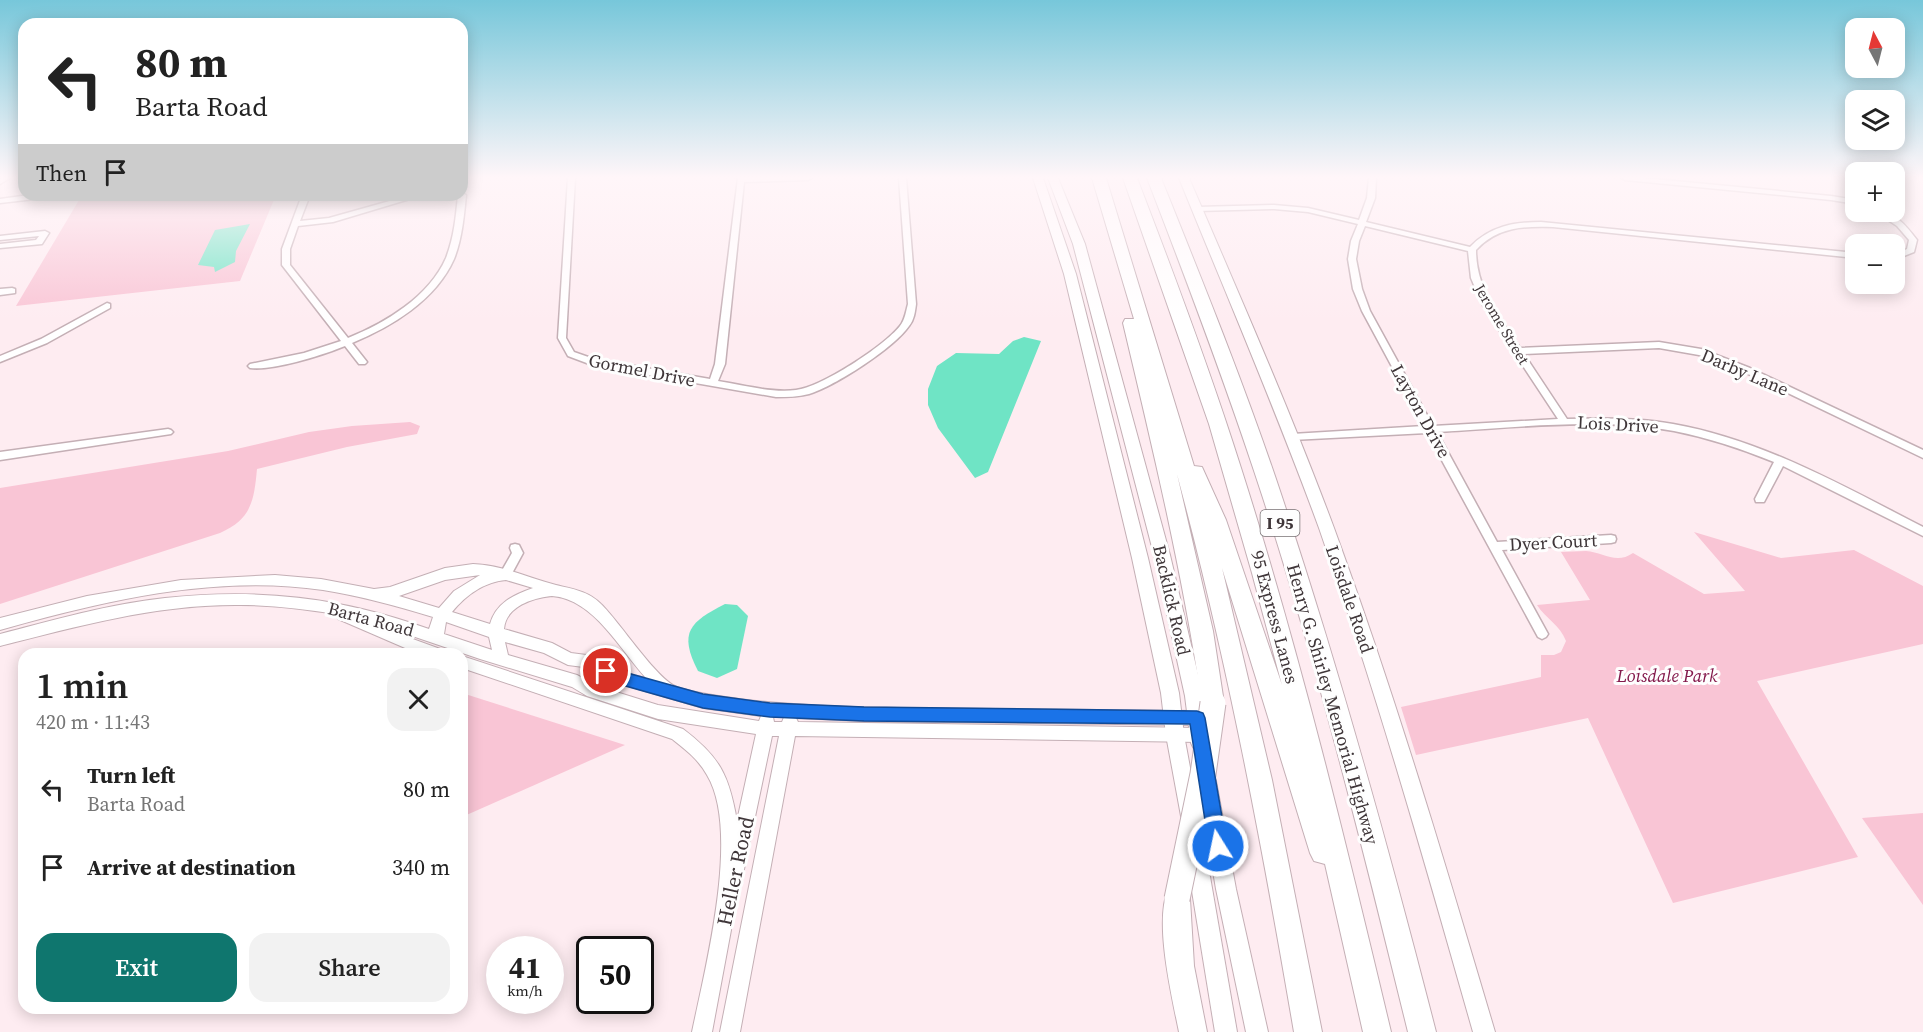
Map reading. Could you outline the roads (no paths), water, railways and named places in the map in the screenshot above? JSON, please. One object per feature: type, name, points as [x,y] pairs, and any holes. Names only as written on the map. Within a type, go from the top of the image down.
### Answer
[{"type":"highway","points":[[1103,226],[1167,469],[1202,631],[1203,774],[1177,899],[1180,966],[1193,1032]]},
{"type":"highway","points":[[1112,226],[1177,437],[1203,532],[1252,744],[1308,1032]]},
{"type":"highway","name":"95 Express Lanes","points":[[1148,226],[1188,334],[1244,507],[1305,726],[1375,1032]]},
{"type":"highway","name":"Henry G. Shirley Memorial Highway","points":[[1173,226],[1247,423],[1290,553],[1338,715],[1422,1032]]},
{"type":"highway","points":[[1177,437],[1209,498],[1263,660],[1375,1032]]},
{"type":"main road","name":"Backlick Road","points":[[1054,226],[1070,274],[1105,412],[1170,693],[1226,1032]]},
{"type":"main road","name":"Backlick Road","points":[[1072,226],[1079,244],[1121,399],[1203,719],[1226,889],[1257,1032]]},
{"type":"main road","name":"Loisdale Road","points":[[1204,226],[1292,437],[1354,607],[1436,865],[1484,1032]]},
{"type":"street","points":[[294,226],[286,249],[286,265],[363,362]]},
{"type":"street","points":[[253,366],[297,358],[346,341],[398,315],[416,301],[438,278],[452,251],[456,226]]},
{"type":"street","name":"Gormel Drive","points":[[568,226],[562,325],[562,338],[566,349],[583,360],[592,362],[776,394],[807,391],[822,385],[884,344],[903,327],[909,317],[912,304],[906,226]]},
{"type":"street","points":[[713,383],[720,364],[736,226]]},
{"type":"street","name":"Layton Drive","points":[[1362,226],[1353,252],[1356,286],[1366,311],[1542,634]]},
{"type":"street","points":[[1380,226],[1472,250],[1480,239],[1499,229],[1512,226]]},
{"type":"street","points":[[1562,226],[1845,255]]},
{"type":"street","points":[[1902,226],[1913,240],[1911,250],[1905,253]]},
{"type":"street","points":[[0,238],[45,233],[39,242],[0,246]]},
{"type":"street","name":"Jerome Street","points":[[1472,250],[1471,264],[1476,286],[1564,421]]},
{"type":"street","points":[[0,292],[12,291]]},
{"type":"street","points":[[0,359],[44,341],[107,306]]},
{"type":"street","name":"Darby Lane","points":[[1517,351],[1633,345],[1666,346],[1701,352],[1746,370],[1923,454]]},
{"type":"street","name":"Lois Drive","points":[[1292,437],[1564,421],[1622,421],[1671,426],[1723,439],[1780,461],[1923,532]]},
{"type":"street","points":[[0,456],[168,432]]},
{"type":"street","points":[[1760,499],[1780,461]]},
{"type":"street","name":"Dyer Court","points":[[1495,546],[1611,539]]},
{"type":"street","points":[[436,637],[435,630],[442,615],[460,594],[475,583],[506,574],[518,553],[515,548]]},
{"type":"street","points":[[371,594],[390,593],[460,569],[477,567],[550,588],[588,601],[642,665],[671,692]]},
{"type":"street","name":"Barta Road","points":[[0,624],[91,601],[194,585],[265,582],[305,584],[371,594],[522,642],[547,647],[568,659],[594,662],[621,678],[703,701],[792,712],[1174,726]]},
{"type":"street","points":[[501,659],[496,633],[500,616],[508,605],[525,596],[550,588]]},
{"type":"street","name":"Barta Road","points":[[0,640],[92,617],[164,604],[239,599],[294,602],[331,607],[384,619],[577,682],[592,691],[658,712],[766,729],[1174,726],[1203,719]]},
{"type":"street","points":[[331,607],[345,617],[423,648]]},
{"type":"street","points":[[468,664],[686,740],[704,755],[725,792],[729,829],[722,930]]},
{"type":"street","name":"Heller Road","points":[[702,1032],[770,710]]},
{"type":"street","name":"Heller Road","points":[[730,1032],[792,712]]},
{"type":"street","points":[[627,718],[681,716]]},
{"type":"park label","name":"Loisdale Park","points":[[1667,675]]}]
